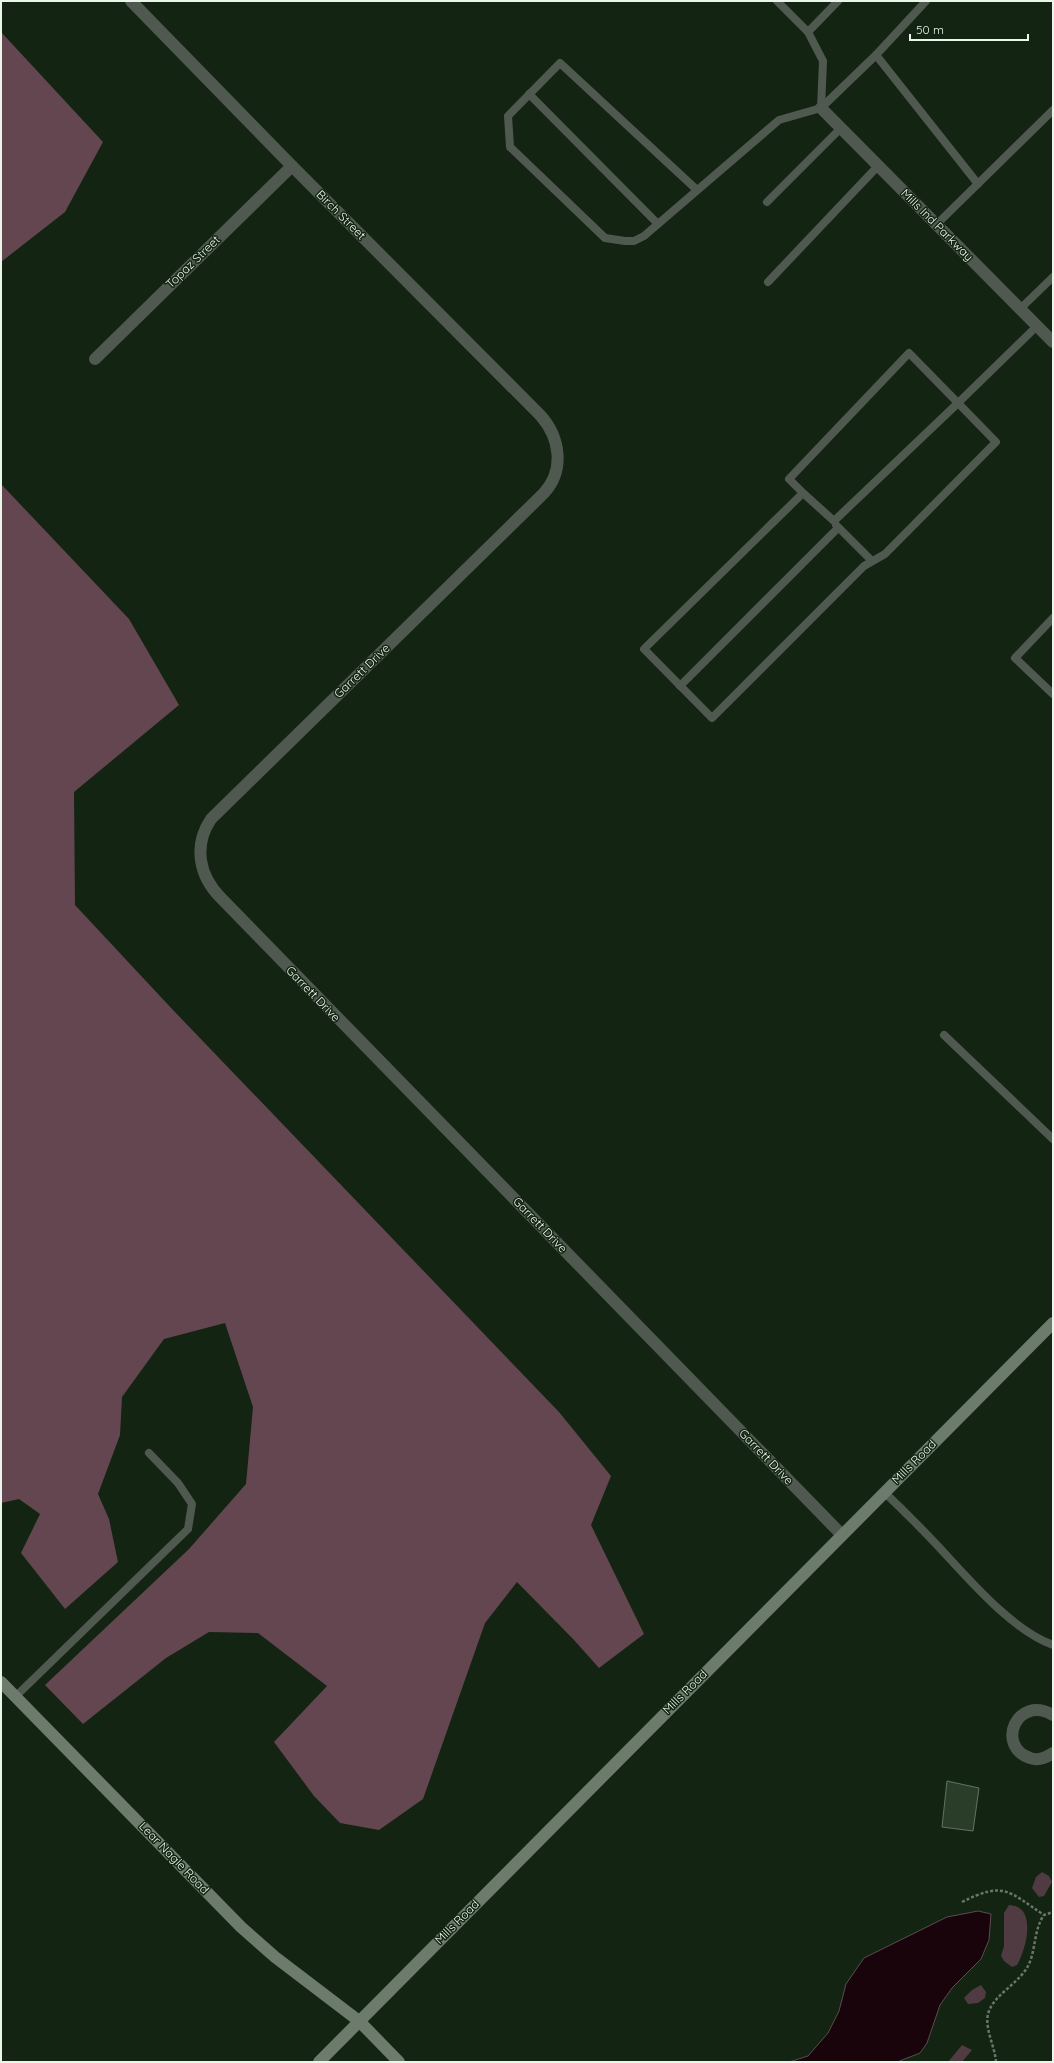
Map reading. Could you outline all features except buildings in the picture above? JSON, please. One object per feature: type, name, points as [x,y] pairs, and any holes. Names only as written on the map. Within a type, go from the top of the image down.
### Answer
[{"type":"street","name":"Birch Street","points":[[132,1],[292,166],[541,416],[550,428]]},
{"type":"street","name":"Mills Ind Parkway","points":[[821,108],[1053,342]]},
{"type":"street","name":"Topaz Street","points":[[95,358],[292,166]]},
{"type":"street","name":"Garrett Drive","points":[[550,428],[558,454],[556,474],[548,488],[211,820],[201,842],[201,867],[208,883],[220,898],[842,1535]]},
{"type":"street","name":"Mills Road","points":[[319,2062],[1053,1323]]},
{"type":"street","name":"Lear Nagle Road","points":[[1,1682],[241,1927],[275,1957],[359,2021],[399,2062]]},
{"type":"street","points":[[1053,1715],[1038,1709],[1022,1714],[1016,1720],[1012,1736],[1014,1744],[1025,1756],[1041,1759],[1053,1753]]},
{"type":"lane","points":[[777,1],[808,32],[823,61],[821,108]]},
{"type":"lane","points":[[808,32],[838,1]]},
{"type":"lane","points":[[697,190],[560,63],[508,116],[510,147],[605,238],[625,242],[634,241],[658,224],[779,120],[821,108],[876,56],[926,1]]},
{"type":"lane","points":[[876,56],[978,184]]},
{"type":"lane","points":[[529,94],[658,224]]},
{"type":"lane","points":[[936,225],[1053,110]]},
{"type":"lane","points":[[767,202],[841,128]]},
{"type":"lane","points":[[768,282],[856,191],[878,166]]},
{"type":"lane","points":[[1020,309],[1053,277]]},
{"type":"lane","points":[[680,686],[836,525],[1037,326]]},
{"type":"lane","points":[[803,493],[644,649],[712,718],[864,566],[885,554],[996,442],[909,354],[789,479],[872,561]]},
{"type":"lane","points":[[1053,618],[1015,658],[1053,694]]},
{"type":"lane","points":[[944,1034],[1053,1139]]},
{"type":"lane","points":[[15,1697],[188,1529],[192,1504],[178,1484],[149,1453]]},
{"type":"lane","points":[[884,1492],[971,1581],[1015,1623],[1041,1641],[1053,1645]]},
{"type":"path","points":[[962,1902],[980,1893],[993,1889],[1008,1892],[1044,1914],[1053,1912]]},
{"type":"path","points":[[996,2062],[988,2026],[988,2011],[994,2003],[1013,1986],[1029,1965],[1040,1921],[1044,1914]]},
{"type":"shaded area","points":[[1,32],[103,142],[65,212],[1,262]]},
{"type":"shaded area","points":[[1,484],[129,619],[179,705],[74,792],[75,905],[173,1010],[559,1412],[611,1476],[591,1525],[644,1634],[599,1668],[574,1640],[517,1582],[485,1623],[423,1799],[379,1830],[340,1823],[314,1796],[274,1742],[327,1686],[258,1633],[209,1632],[166,1658],[83,1724],[45,1685],[189,1549],[246,1484],[253,1407],[225,1323],[164,1339],[122,1397],[120,1435],[98,1494],[109,1519],[118,1562],[65,1609],[21,1553],[40,1514],[19,1499],[1,1503]]},
{"type":"shaded area","points":[[1042,1872],[1049,1876],[1052,1882],[1044,1896],[1039,1897],[1032,1888],[1036,1877]]},
{"type":"shaded area","points":[[1009,1905],[1018,1907],[1024,1913],[1027,1920],[1024,1949],[1017,1965],[1012,1967],[1004,1961],[1001,1956],[1004,1946],[1004,1913]]},
{"type":"shaded area","points":[[978,1911],[991,1914],[989,1940],[981,1959],[952,1988],[940,2005],[927,2043],[920,2053],[897,2062],[789,2062],[808,2056],[828,2033],[839,2011],[846,1984],[864,1958],[947,1917]]},
{"type":"shaded area","points":[[981,1985],[986,1992],[985,1998],[978,2003],[968,2004],[964,1998],[972,1990]]},
{"type":"shaded area","points":[[962,2045],[972,2050],[962,2062],[948,2062]]}]
